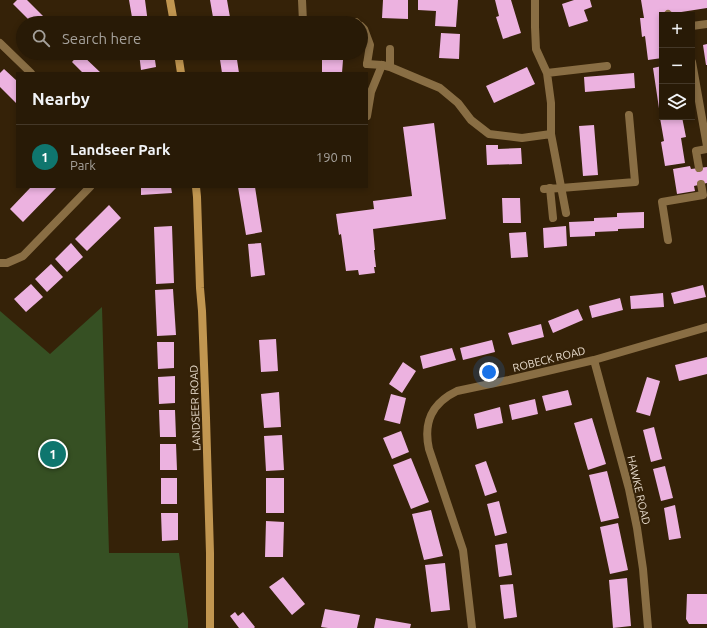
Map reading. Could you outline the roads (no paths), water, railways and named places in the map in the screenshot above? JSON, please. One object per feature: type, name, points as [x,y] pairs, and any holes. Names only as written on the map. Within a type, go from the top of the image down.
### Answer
[{"type":"street","points":[[170,0],[173,16]]},
{"type":"street","points":[[302,0],[303,16]]},
{"type":"street","points":[[535,0],[536,49],[547,73],[551,103],[551,134],[566,213]]},
{"type":"street","points":[[695,26],[707,24]]},
{"type":"street","points":[[368,40],[370,45],[368,58]]},
{"type":"street","points":[[0,43],[16,58]]},
{"type":"street","points":[[368,110],[371,92],[386,66],[390,50]]},
{"type":"street","points":[[18,60],[30,72]]},
{"type":"street","points":[[179,60],[181,72]]},
{"type":"street","points":[[368,60],[367,64],[386,66],[440,88],[458,103],[471,120],[489,134],[522,138],[551,134]]},
{"type":"street","points":[[547,73],[607,66]]},
{"type":"street","points":[[695,79],[707,148],[696,150],[699,168]]},
{"type":"street","points":[[553,218],[547,188],[635,182],[629,115]]},
{"type":"street","points":[[668,240],[662,202],[703,195],[701,184]]},
{"type":"street","points":[[0,263],[7,263],[23,256],[89,188]]},
{"type":"street","name":"LANDSEER ROAD","points":[[196,188],[206,426],[210,553],[210,628]]},
{"type":"street","name":"ROBECK ROAD","points":[[472,628],[463,550],[427,440],[428,422],[436,406],[449,395],[457,391],[594,360],[707,327]]},
{"type":"street","name":"HAWKE ROAD","points":[[594,360],[637,528],[643,569],[648,628]]},
{"type":"place","name":"Landseer Park","points":[[53,454]]}]
